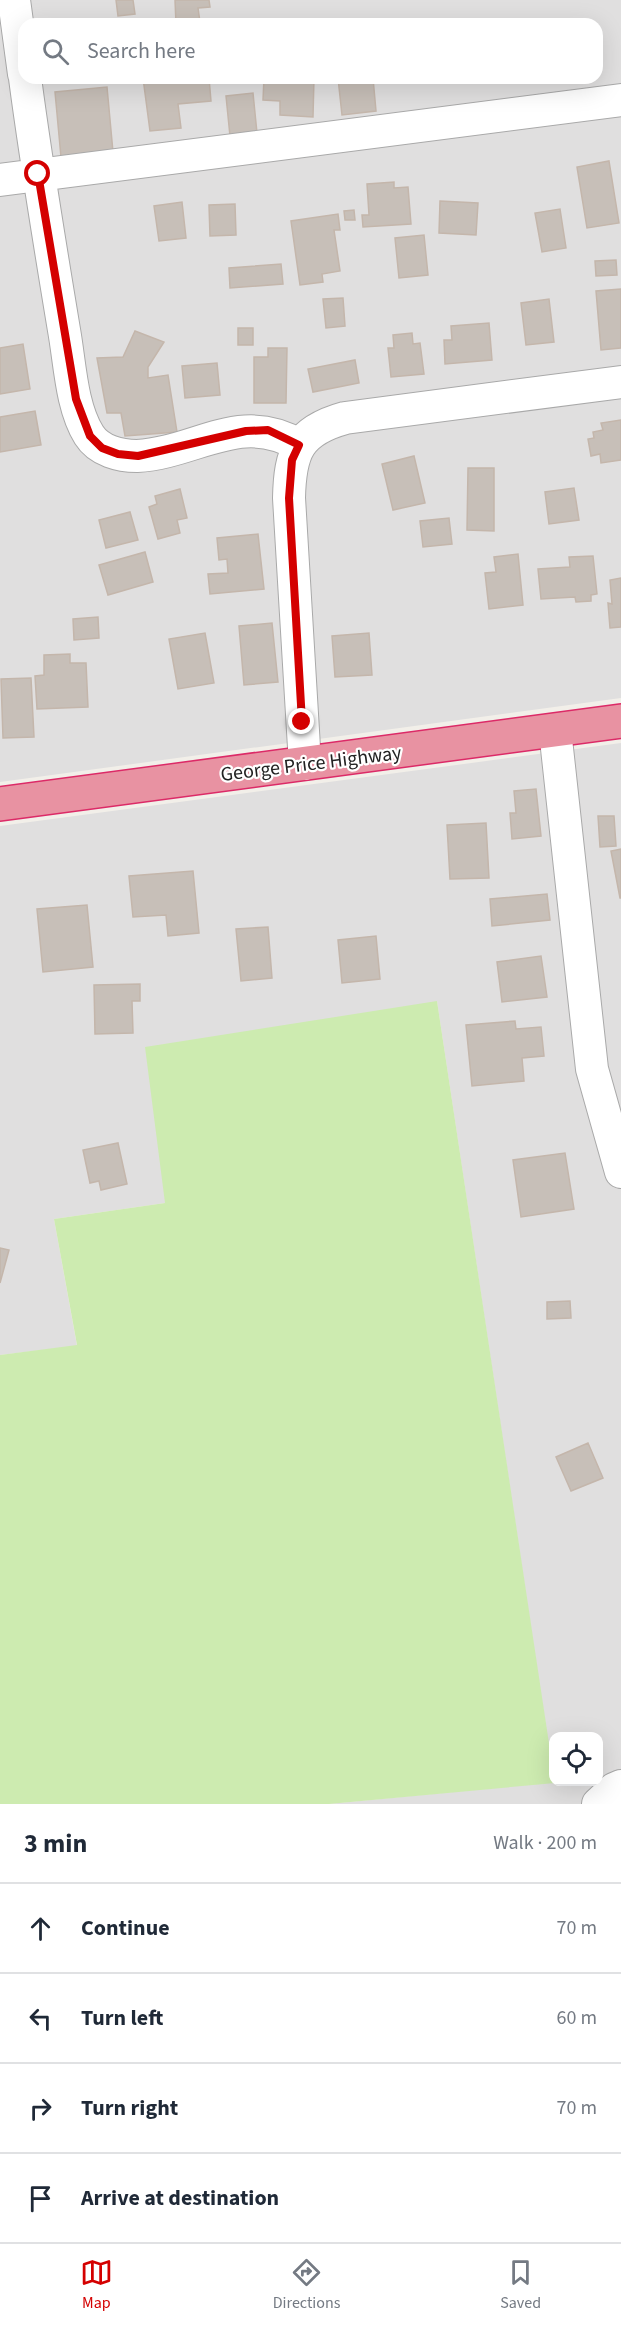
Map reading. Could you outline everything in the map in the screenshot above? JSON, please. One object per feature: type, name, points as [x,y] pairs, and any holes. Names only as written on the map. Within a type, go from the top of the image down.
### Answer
[{"type":"highway","name":"George Price Highway","points":[[0,804],[621,721]]},
{"type":"street","points":[[14,0],[18,30]]},
{"type":"street","points":[[25,84],[76,399],[90,436],[102,448],[118,454],[138,456],[246,431],[268,430],[299,445]]},
{"type":"street","points":[[0,180],[621,100]]},
{"type":"street","points":[[305,764],[289,498],[292,460],[299,445],[309,433],[323,424],[345,418],[621,382]]},
{"type":"street","points":[[555,730],[592,1069],[621,1172]]},
{"type":"street","points":[[598,1804],[614,1789],[621,1786]]},
{"type":"shaded area","points":[[0,0],[621,0],[621,698],[0,782]]},
{"type":"shaded area","points":[[621,743],[621,1804],[329,1804],[549,1783],[549,1786],[603,1786],[603,1732],[549,1732],[549,1747],[437,1001],[165,1203],[54,1219],[77,1346],[0,1355],[0,826]]},
{"type":"green space","points":[[437,1001],[549,1743],[549,1784],[329,1804],[0,1804],[0,1355],[77,1345],[54,1219],[165,1203],[145,1047]]},
{"type":"building","points":[[116,0],[133,0],[135,14],[118,16]]},
{"type":"building","points":[[175,0],[209,0],[210,7],[198,8],[199,18],[176,18]]},
{"type":"building","points":[[144,84],[210,84],[211,101],[178,104],[181,128],[150,131]]},
{"type":"building","points":[[264,84],[314,84],[313,117],[280,115],[280,101],[263,100]]},
{"type":"building","points":[[339,84],[374,84],[376,111],[342,115]]},
{"type":"building","points":[[107,87],[113,152],[61,157],[55,92]]},
{"type":"building","points":[[253,93],[257,133],[230,136],[226,96]]},
{"type":"building","points":[[609,161],[619,223],[587,228],[577,167]]},
{"type":"building","points":[[394,182],[394,188],[408,187],[411,224],[363,227],[362,215],[369,215],[367,184]]},
{"type":"building","points":[[440,201],[478,203],[476,235],[439,233]]},
{"type":"building","points":[[182,202],[186,238],[159,241],[154,206]]},
{"type":"building","points":[[235,204],[236,235],[210,236],[209,205]]},
{"type":"building","points":[[560,209],[566,248],[542,252],[535,213]]},
{"type":"building","points":[[354,210],[355,220],[345,220],[344,211]]},
{"type":"building","points":[[338,214],[340,230],[334,230],[340,271],[322,274],[323,282],[300,285],[291,221]]},
{"type":"building","points":[[424,235],[428,275],[399,278],[395,238]]},
{"type":"building","points":[[616,260],[617,275],[596,276],[595,261]]},
{"type":"building","points":[[281,264],[283,284],[230,288],[229,268]]},
{"type":"building","points":[[621,289],[621,348],[601,350],[596,291]]},
{"type":"building","points":[[343,298],[345,326],[326,328],[323,299]]},
{"type":"building","points":[[549,299],[554,342],[526,345],[521,303]]},
{"type":"building","points":[[489,323],[492,360],[445,364],[444,340],[452,340],[451,326]]},
{"type":"building","points":[[238,328],[253,328],[253,345],[238,345]]},
{"type":"building","points":[[135,331],[164,342],[148,367],[148,378],[168,375],[177,432],[125,436],[121,413],[107,413],[97,358],[123,357]]},
{"type":"building","points":[[412,333],[413,344],[420,343],[424,374],[391,377],[388,348],[394,348],[393,335]]},
{"type":"building","points":[[23,344],[30,389],[0,394],[0,348]]},
{"type":"building","points":[[268,348],[287,348],[286,403],[254,403],[254,357],[268,357]]},
{"type":"building","points":[[355,360],[359,383],[313,392],[308,369]]},
{"type":"building","points":[[217,363],[220,395],[185,398],[182,366]]},
{"type":"building","points":[[35,411],[41,445],[0,452],[0,417]]},
{"type":"building","points":[[621,420],[621,460],[601,463],[600,454],[591,456],[588,439],[594,438],[593,432],[603,430],[601,423]]},
{"type":"building","points":[[414,456],[425,503],[393,510],[382,464]]},
{"type":"building","points":[[468,468],[494,468],[494,531],[467,530]]},
{"type":"building","points":[[574,488],[579,520],[549,524],[545,492]]},
{"type":"building","points":[[180,489],[187,518],[177,520],[180,533],[158,539],[149,507],[157,504],[155,496]]},
{"type":"building","points":[[130,512],[138,540],[106,548],[99,520]]},
{"type":"building","points":[[449,518],[452,544],[423,547],[420,521]]},
{"type":"building","points":[[258,534],[264,589],[210,594],[208,574],[228,573],[227,559],[219,560],[217,538]]},
{"type":"building","points":[[145,552],[153,582],[108,595],[99,565]]},
{"type":"building","points":[[518,554],[523,605],[489,609],[485,573],[496,572],[494,557]]},
{"type":"building","points":[[593,556],[597,594],[591,595],[591,601],[576,602],[575,597],[541,599],[538,569],[570,567],[569,557]]},
{"type":"building","points":[[621,578],[621,627],[610,628],[608,603],[612,604],[610,580]]},
{"type":"building","points":[[98,617],[99,638],[74,640],[73,619]]},
{"type":"building","points":[[272,623],[278,682],[244,685],[239,626]]},
{"type":"building","points":[[205,633],[214,683],[178,689],[169,639]]},
{"type":"building","points":[[369,633],[372,675],[335,677],[332,636]]},
{"type":"building","points":[[70,654],[70,663],[86,663],[88,707],[37,709],[35,676],[44,675],[44,655]]},
{"type":"building","points":[[31,678],[34,737],[3,738],[1,679]]},
{"type":"building","points":[[536,789],[541,836],[512,839],[510,813],[516,813],[514,791]]},
{"type":"building","points":[[598,816],[614,816],[616,846],[600,847]]},
{"type":"building","points":[[486,823],[489,878],[450,879],[447,825]]},
{"type":"building","points":[[621,849],[621,898],[620,898],[611,851]]},
{"type":"building","points":[[193,871],[199,933],[168,936],[166,915],[133,917],[129,876]]},
{"type":"building","points":[[547,894],[550,920],[492,926],[490,899]]},
{"type":"building","points":[[87,905],[93,967],[43,972],[37,909]]},
{"type":"building","points":[[268,927],[272,978],[241,981],[236,929]]},
{"type":"building","points":[[376,936],[380,979],[342,983],[338,940]]},
{"type":"building","points":[[541,956],[547,997],[502,1002],[497,962]]},
{"type":"building","points":[[140,984],[140,1001],[132,1001],[133,1033],[95,1034],[94,985]]},
{"type":"building","points":[[515,1021],[516,1029],[541,1027],[544,1056],[522,1058],[524,1081],[472,1086],[466,1025]]},
{"type":"building","points":[[118,1143],[127,1184],[101,1190],[99,1181],[90,1183],[83,1150]]},
{"type":"building","points":[[565,1153],[574,1209],[521,1217],[513,1160]]},
{"type":"building","points":[[0,1248],[9,1250],[0,1283]]},
{"type":"building","points":[[570,1301],[571,1318],[547,1319],[547,1302]]},
{"type":"building","points":[[588,1443],[603,1478],[571,1491],[556,1457]]},
{"type":"route","points":[[38,174],[76,399],[90,436],[102,448],[118,454],[138,456],[246,431],[268,430],[284,435],[299,445],[292,460],[289,498],[302,722]]}]
